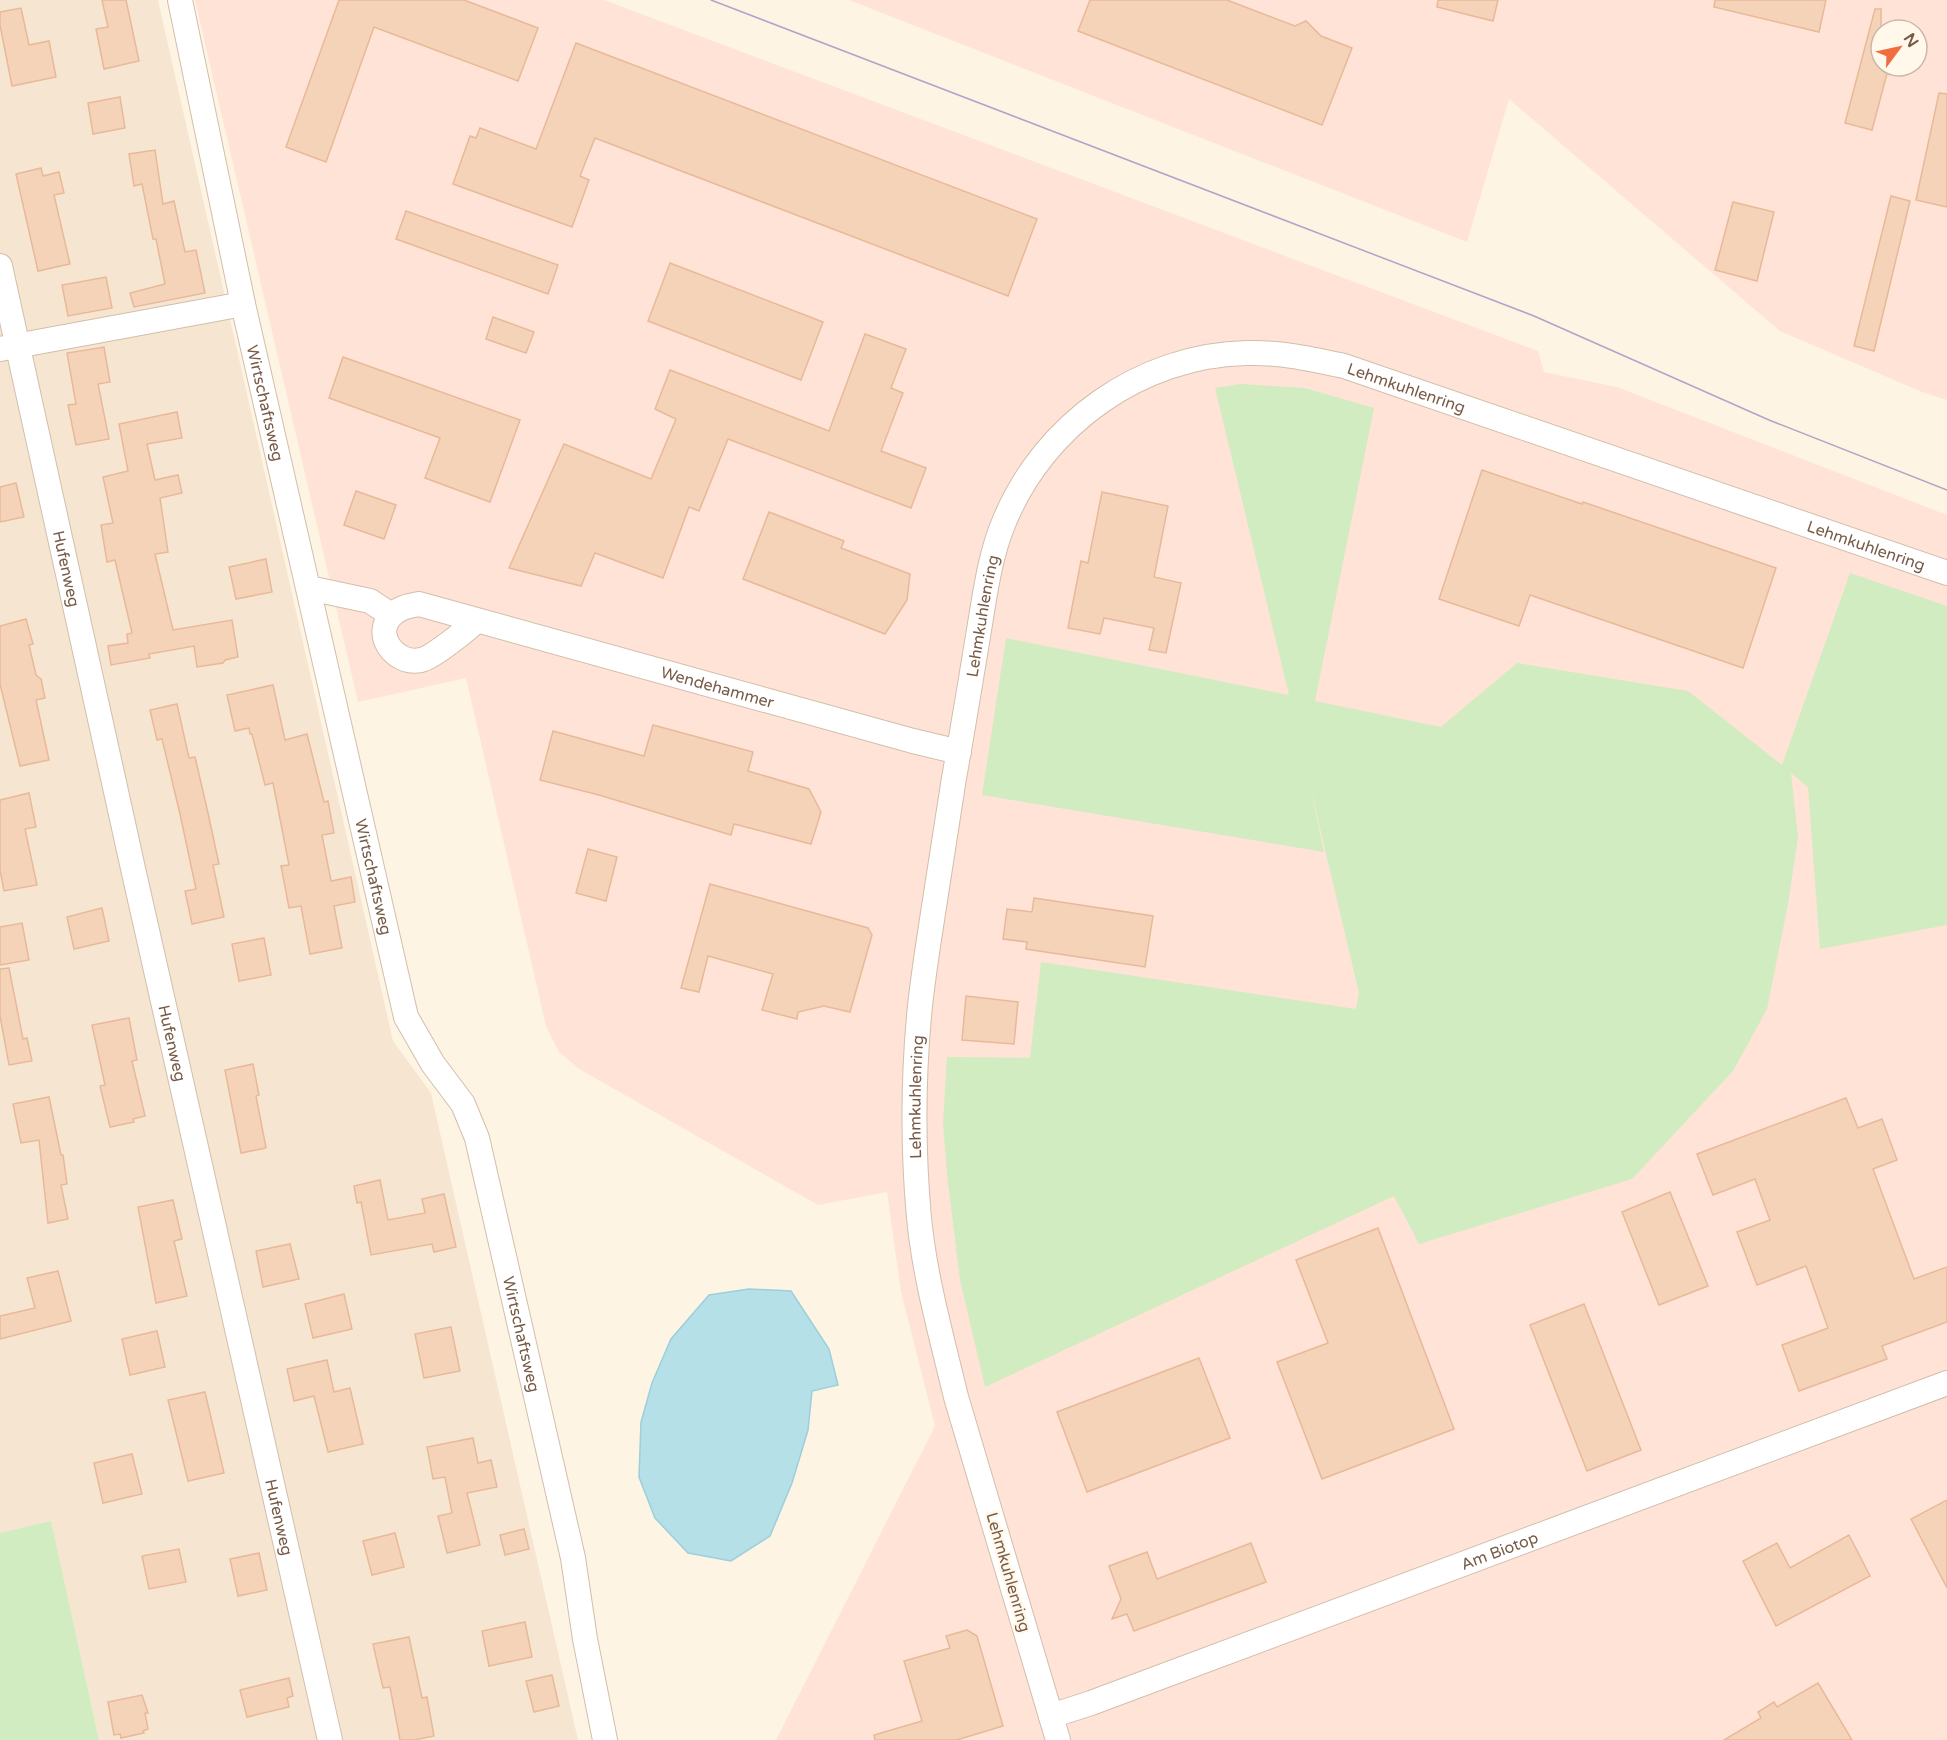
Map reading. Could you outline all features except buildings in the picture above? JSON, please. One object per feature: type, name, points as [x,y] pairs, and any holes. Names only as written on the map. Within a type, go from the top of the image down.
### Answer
[{"type":"street","name":"Wirtschaftsweg","points":[[180,0],[243,304],[406,1017],[433,1064],[463,1104],[477,1138],[573,1558],[604,1740]]},
{"type":"street","name":"Hufenweg","points":[[0,266],[9,348],[218,1237],[330,1740]]},
{"type":"street","points":[[9,348],[243,304]]},
{"type":"street","name":"Lehmkuhlenring","points":[[1058,1740],[957,1397],[929,1279],[920,1221],[915,1112],[923,977],[984,599],[1003,523],[1018,493],[1038,462],[1059,436],[1080,417],[1100,401],[1131,382],[1163,369],[1217,356],[1245,353],[1282,354],[1344,366],[1947,573]]},
{"type":"street","points":[[309,588],[370,601],[391,615],[385,627],[385,640],[393,653],[407,660],[422,660],[467,631],[477,620]]},
{"type":"street","name":"Wendehammer","points":[[391,615],[404,607],[419,604],[919,743],[959,752]]},
{"type":"street","name":"Am Biotop","points":[[1051,1716],[1947,1383]]},
{"type":"shaded area","points":[[0,0],[158,0],[393,1041],[431,1093],[578,1740],[99,1740],[51,1522],[0,1533]]},
{"type":"shaded area","points":[[195,0],[604,0],[1538,351],[1544,372],[1617,387],[1947,515],[1947,1740],[776,1740],[935,1426],[901,1292],[887,1192],[818,1205],[579,1069],[559,1052],[546,1026],[466,678],[358,702]]},
{"type":"shaded area","points":[[849,0],[1947,0],[1947,400],[1922,392],[1780,331],[1509,99],[1467,242]]},
{"type":"green space","points":[[1241,384],[1305,388],[1374,408],[1315,701],[1441,727],[1517,663],[1688,691],[1782,765],[1850,573],[1947,606],[1947,925],[1820,949],[1808,787],[1791,773],[1798,837],[1788,904],[1767,1009],[1733,1071],[1632,1179],[1419,1244],[1394,1196],[985,1387],[960,1280],[948,1183],[943,1124],[947,1057],[1030,1058],[1041,962],[1356,1009],[1359,993],[1310,786],[1324,852],[982,795],[1006,638],[1289,695],[1215,388]]},
{"type":"green space","points":[[51,1521],[99,1740],[0,1740],[0,1533]]},
{"type":"water","points":[[749,1289],[791,1291],[829,1349],[838,1385],[812,1391],[808,1430],[792,1483],[770,1536],[731,1561],[688,1553],[655,1518],[639,1477],[641,1422],[652,1383],[671,1339],[709,1295]]},
{"type":"tram line","points":[[711,0],[1534,316],[1769,420],[1947,490]]}]
